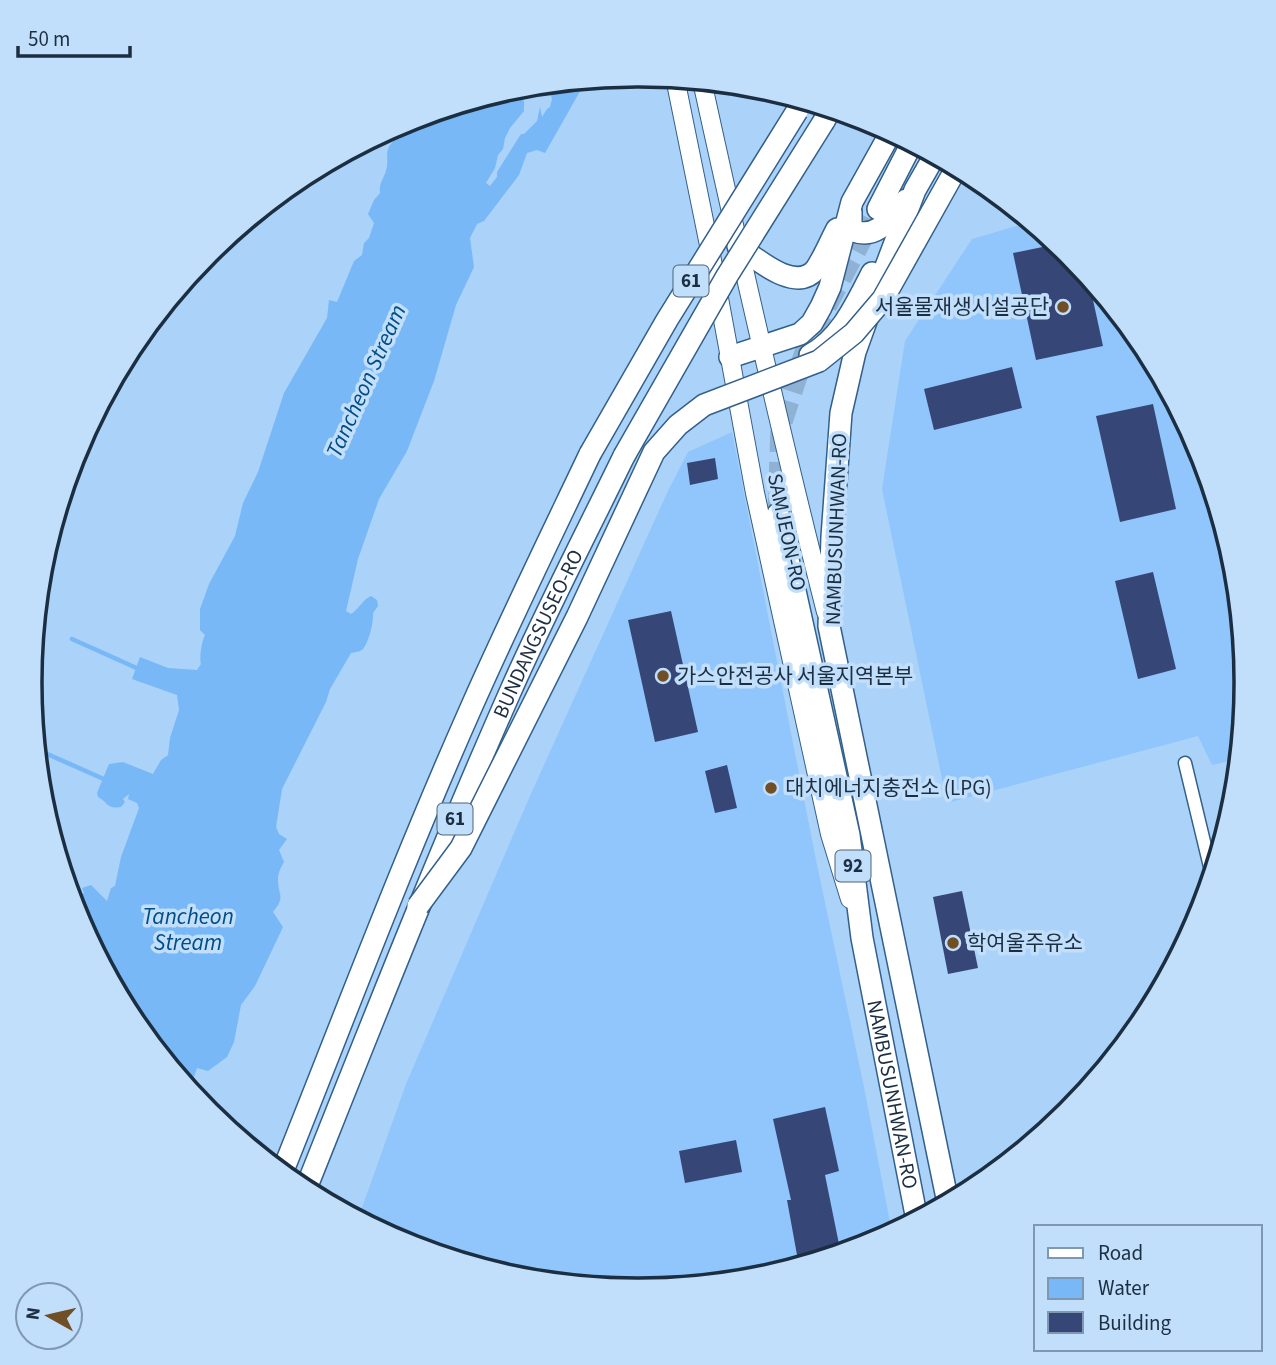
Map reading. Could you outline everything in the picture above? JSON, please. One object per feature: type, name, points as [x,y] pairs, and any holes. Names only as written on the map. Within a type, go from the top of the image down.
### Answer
[{"type":"main road","name":"SAMJEON-RO","points":[[677,88],[755,493],[830,834],[862,938]]},
{"type":"main road","name":"SAMJEON-RO","points":[[704,91],[767,373],[829,626]]},
{"type":"main road","name":"BUNDANGSUSEO-RO","points":[[286,1163],[401,873],[466,719],[584,466],[667,320],[798,109]]},
{"type":"main road","name":"BUNDANGSUSEO-RO","points":[[310,1180],[418,906],[533,642],[624,456],[726,276],[826,117]]},
{"type":"main road","points":[[737,243],[779,273],[798,279],[806,277],[815,270],[886,141]]},
{"type":"main road","points":[[878,209],[908,151]]},
{"type":"main road","name":"NAMBUSUNHWAN-RO","points":[[930,163],[915,190],[855,352],[841,413],[829,626],[946,1193]]},
{"type":"main road","points":[[418,906],[461,848],[577,617],[654,452],[678,425],[704,405],[819,361],[853,334],[883,299],[952,176]]},
{"type":"main road","points":[[852,202],[850,225],[854,231],[867,234],[884,225],[915,190]]},
{"type":"main road","points":[[734,383],[767,373],[814,353],[827,343],[848,318],[915,190]]},
{"type":"main road","points":[[730,357],[800,334],[812,323],[830,287],[852,202]]},
{"type":"main road","name":"NAMBUSUNHWAN-RO","points":[[778,514],[849,835],[862,938],[914,1211]]},
{"type":"street","points":[[1185,763],[1208,857]]},
{"type":"shaded area","points":[[1020,225],[1031,234],[1086,290],[1111,320],[1134,351],[1173,419],[1202,491],[1223,566],[1233,644],[1233,721],[1229,761],[1212,765],[1198,736],[947,803],[882,489],[905,341],[972,239]]},
{"type":"shaded area","points":[[732,432],[890,1222],[830,1247],[754,1267],[716,1273],[677,1277],[599,1277],[522,1267],[446,1247],[361,1210],[406,1084],[530,796],[688,452]]},
{"type":"water","name":"Tancheon Stream","points":[[581,90],[545,153],[537,150],[527,153],[519,175],[484,221],[477,224],[470,238],[474,267],[456,305],[434,381],[407,451],[379,499],[358,559],[346,611],[351,614],[371,596],[377,600],[378,606],[373,613],[369,637],[363,649],[351,653],[330,689],[282,789],[276,827],[279,834],[287,839],[279,850],[284,862],[278,877],[280,899],[273,912],[283,927],[255,986],[241,1005],[234,1042],[227,1057],[208,1071],[197,1068],[193,1079],[142,1014],[103,946],[81,895],[84,893],[82,888],[91,885],[107,901],[111,888],[115,886],[121,857],[139,808],[137,803],[128,799],[129,794],[123,799],[125,802],[121,807],[110,806],[98,797],[97,793],[109,764],[123,762],[153,774],[161,760],[168,755],[179,710],[177,695],[132,679],[140,657],[168,668],[197,670],[201,664],[205,635],[200,630],[200,609],[209,584],[235,536],[243,503],[258,472],[284,393],[327,318],[329,300],[337,302],[354,261],[362,255],[364,243],[369,238],[374,223],[368,214],[380,193],[389,147],[401,136],[446,118],[522,98],[524,111],[505,138],[495,168],[486,183],[490,186],[521,134],[537,121],[540,107],[542,117],[550,107],[551,95],[547,94]]},
{"type":"building","points":[[1044,247],[1059,261],[1093,298],[1103,346],[1036,360],[1013,253]]},
{"type":"building","points":[[1012,367],[1022,408],[934,430],[924,389]]},
{"type":"building","points":[[1153,404],[1176,509],[1120,522],[1096,416]]},
{"type":"building","points":[[715,458],[718,479],[690,485],[687,463]]},
{"type":"building","points":[[1153,572],[1176,669],[1138,679],[1115,581]]},
{"type":"building","name":"가스안전공사 서울지역본부","points":[[671,611],[698,732],[655,742],[628,620]]},
{"type":"building","points":[[727,765],[737,808],[715,813],[705,771]]},
{"type":"building","points":[[962,891],[978,968],[948,974],[933,897]]},
{"type":"building","points":[[825,1107],[839,1171],[825,1175],[839,1244],[797,1256],[787,1200],[791,1200],[773,1119]]},
{"type":"building","points":[[736,1140],[742,1172],[685,1183],[679,1151]]},
{"type":"waterway","points":[[72,639],[141,670]]},
{"type":"waterway","points":[[46,754],[106,780]]},
{"type":"tunnel","points":[[778,514],[781,425],[810,337],[872,220]]},
{"type":"place","name":"서울물재생시설공단","points":[[1063,307]]},
{"type":"place","name":"가스안전공사 서울지역본부","points":[[663,676]]},
{"type":"place","name":"대치에너지충전소 (LPG)","points":[[771,788]]},
{"type":"place","name":"학여울주유소","points":[[953,943]]}]
